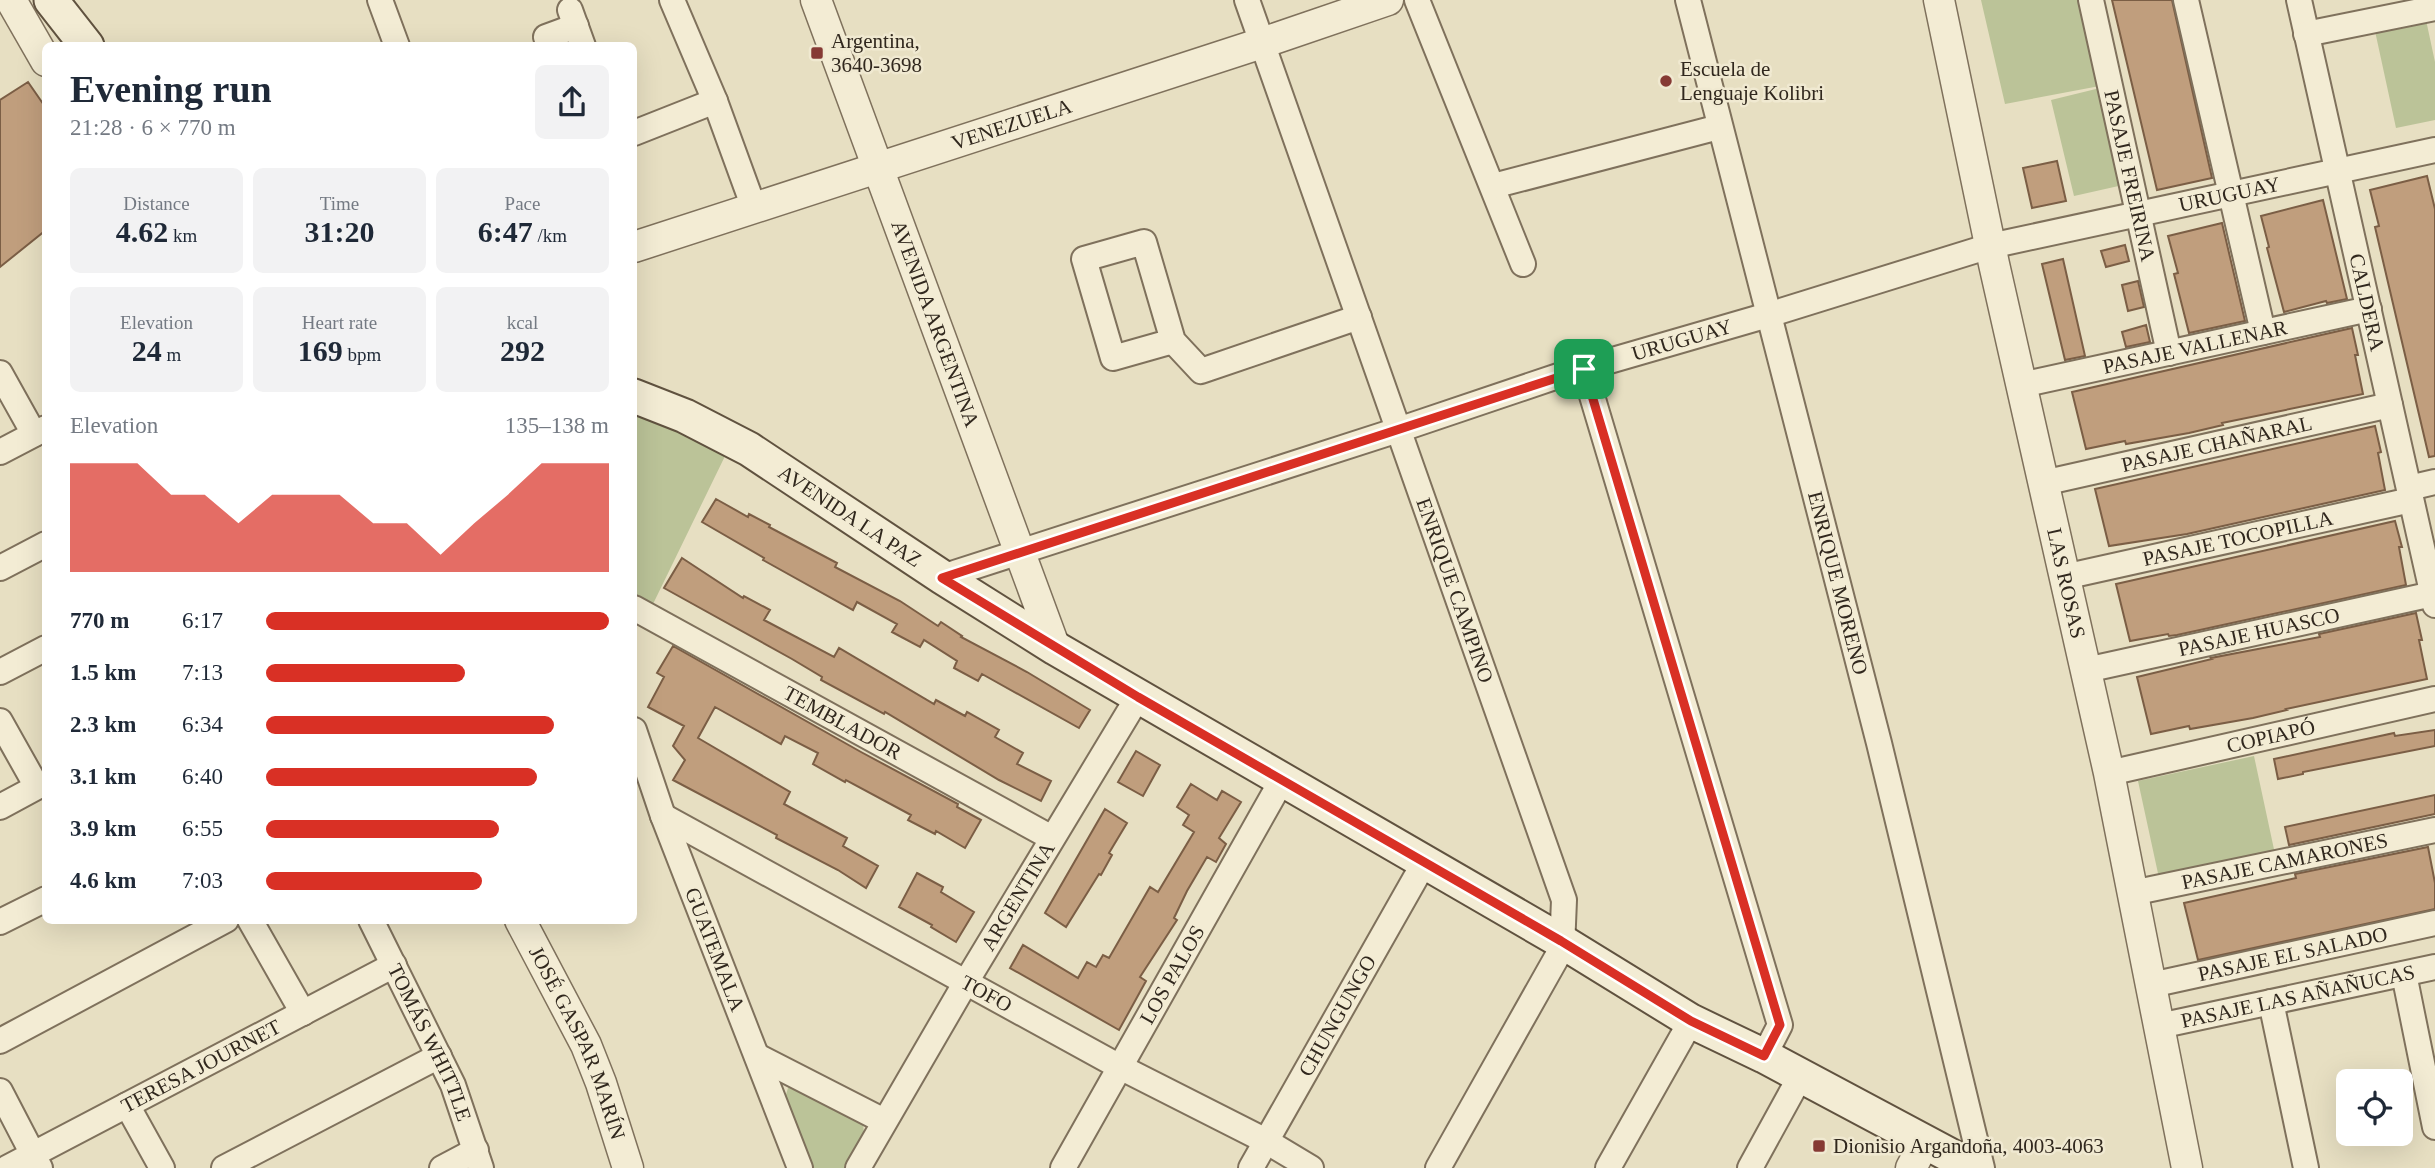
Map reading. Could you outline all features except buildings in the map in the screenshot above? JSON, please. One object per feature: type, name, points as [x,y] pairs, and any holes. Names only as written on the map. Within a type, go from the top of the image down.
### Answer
[{"type":"main road","points":[[51,0],[84,42]]},
{"type":"main road","name":"AVENIDA LA PAZ","points":[[637,397],[685,416],[749,449],[942,578],[1055,648],[1561,941],[1691,1021],[1801,1076],[1918,1155],[1974,1168]]},
{"type":"street","points":[[10,0],[42,54]]},
{"type":"street","points":[[380,0],[396,42]]},
{"type":"street","points":[[672,0],[715,101],[754,208]]},
{"type":"street","name":"AVENIDA ARGENTINA","points":[[816,0],[1055,648]]},
{"type":"street","name":"ENRIQUE CAMPINO","points":[[1247,0],[1564,900],[1562,948],[1438,1168]]},
{"type":"street","name":"VENEZUELA","points":[[637,246],[1388,0]]},
{"type":"street","points":[[1417,0],[1523,264]]},
{"type":"street","name":"ENRIQUE MORENO","points":[[1688,0],[1875,729],[1982,1168]]},
{"type":"street","name":"LAS ROSAS","points":[[1939,0],[1990,246],[2109,773],[2188,1168]]},
{"type":"street","name":"PASAJE FREIRINA","points":[[2091,0],[2169,353]]},
{"type":"street","points":[[2186,0],[2263,332]]},
{"type":"street","name":"CALDERA","points":[[2299,0],[2434,599]]},
{"type":"street","points":[[2306,34],[2405,7],[2435,8]]},
{"type":"street","points":[[546,37],[576,27]]},
{"type":"street","points":[[637,132],[715,101]]},
{"type":"street","points":[[1493,186],[1719,127]]},
{"type":"street","name":"URUGUAY","points":[[942,578],[1584,369],[1990,246],[2435,150]]},
{"type":"street","points":[[1173,341],[1113,358],[1084,259],[1144,242],[1173,341],[1201,371],[1359,317]]},
{"type":"street","name":"PASAJE VALLENAR","points":[[2021,385],[2369,309]]},
{"type":"street","points":[[1584,369],[1780,1025],[1764,1056]]},
{"type":"street","points":[[0,373],[40,431],[0,452]]},
{"type":"street","name":"PASAJE CHAÑARAL","points":[[2043,483],[2390,405]]},
{"type":"street","name":"PASAJE TOCOPILLA","points":[[2064,577],[2410,494],[2435,482]]},
{"type":"street","points":[[0,568],[42,546]]},
{"type":"street","name":"PASAJE HUASCO","points":[[2085,670],[2434,599]]},
{"type":"street","name":"TEMBLADOR","points":[[637,610],[1052,838]]},
{"type":"street","points":[[0,672],[42,650]]},
{"type":"street","name":"ARGENTINA","points":[[858,1168],[966,982],[1138,697]]},
{"type":"street","name":"COPIAPÓ","points":[[2109,773],[2435,699]]},
{"type":"street","points":[[0,721],[38,779],[0,807]]},
{"type":"street","name":"GUATEMALA","points":[[637,739],[663,816],[800,1168]]},
{"type":"street","name":"LOS PALOS","points":[[1063,1168],[1282,780]]},
{"type":"street","name":"TOFO","points":[[663,816],[1120,1067],[1266,1141],[1311,1168]]},
{"type":"street","name":"PASAJE CAMARONES","points":[[2132,893],[2435,830]]},
{"type":"street","name":"CHUNGUNGO","points":[[1251,1168],[1424,863]]},
{"type":"street","points":[[0,922],[42,901]]},
{"type":"street","name":"PASAJE EL SALADO","points":[[2151,985],[2435,923]]},
{"type":"street","points":[[0,1041],[219,924]]},
{"type":"street","points":[[252,924],[303,1013]]},
{"type":"street","name":"TOMÁS WHITTLE","points":[[373,924],[453,1084],[478,1159]]},
{"type":"street","name":"JOSÉ GASPAR MARÍN","points":[[522,924],[586,1045],[628,1168]]},
{"type":"street","name":"TERESA JOURNET","points":[[7,1168],[37,1161],[127,1105],[394,965]]},
{"type":"street","name":"PASAJE LAS AÑAÑUCAS","points":[[2159,1026],[2435,967]]},
{"type":"street","points":[[2404,974],[2435,1126]]},
{"type":"street","points":[[2271,1002],[2306,1168]]},
{"type":"street","points":[[1608,1168],[1691,1021]]},
{"type":"street","points":[[224,1168],[439,1056]]},
{"type":"street","points":[[757,1056],[884,1121]]},
{"type":"street","points":[[1750,1168],[1801,1076]]},
{"type":"street","points":[[0,1091],[37,1161]]},
{"type":"street","points":[[127,1105],[162,1168]]},
{"type":"street","points":[[442,1168],[478,1159]]},
{"type":"green space","points":[[1981,0],[2086,0],[2105,85],[2005,104]]},
{"type":"green space","points":[[2426,20],[2435,62],[2435,120],[2396,128],[2375,31]]},
{"type":"green space","points":[[2100,88],[2123,185],[2074,196],[2051,100]]},
{"type":"green space","points":[[637,407],[727,452],[653,604],[637,595]]},
{"type":"green space","points":[[2254,756],[2275,854],[2159,878],[2138,781]]},
{"type":"green space","points":[[793,1087],[863,1123],[864,1133],[844,1168],[812,1168],[785,1098],[788,1088]]},
{"type":"place","name":"Argentina, 3640-3698","points":[[817,53]]},
{"type":"place","name":"Escuela de Lenguaje Kolibri","points":[[1666,81]]},
{"type":"place","name":"Dionisio Argandoña, 4003-4063","points":[[1819,1146]]},
{"type":"route","points":[[1584,369],[1780,1025],[1764,1056],[1691,1021],[1561,941],[1055,648],[942,578],[1584,369]]}]
